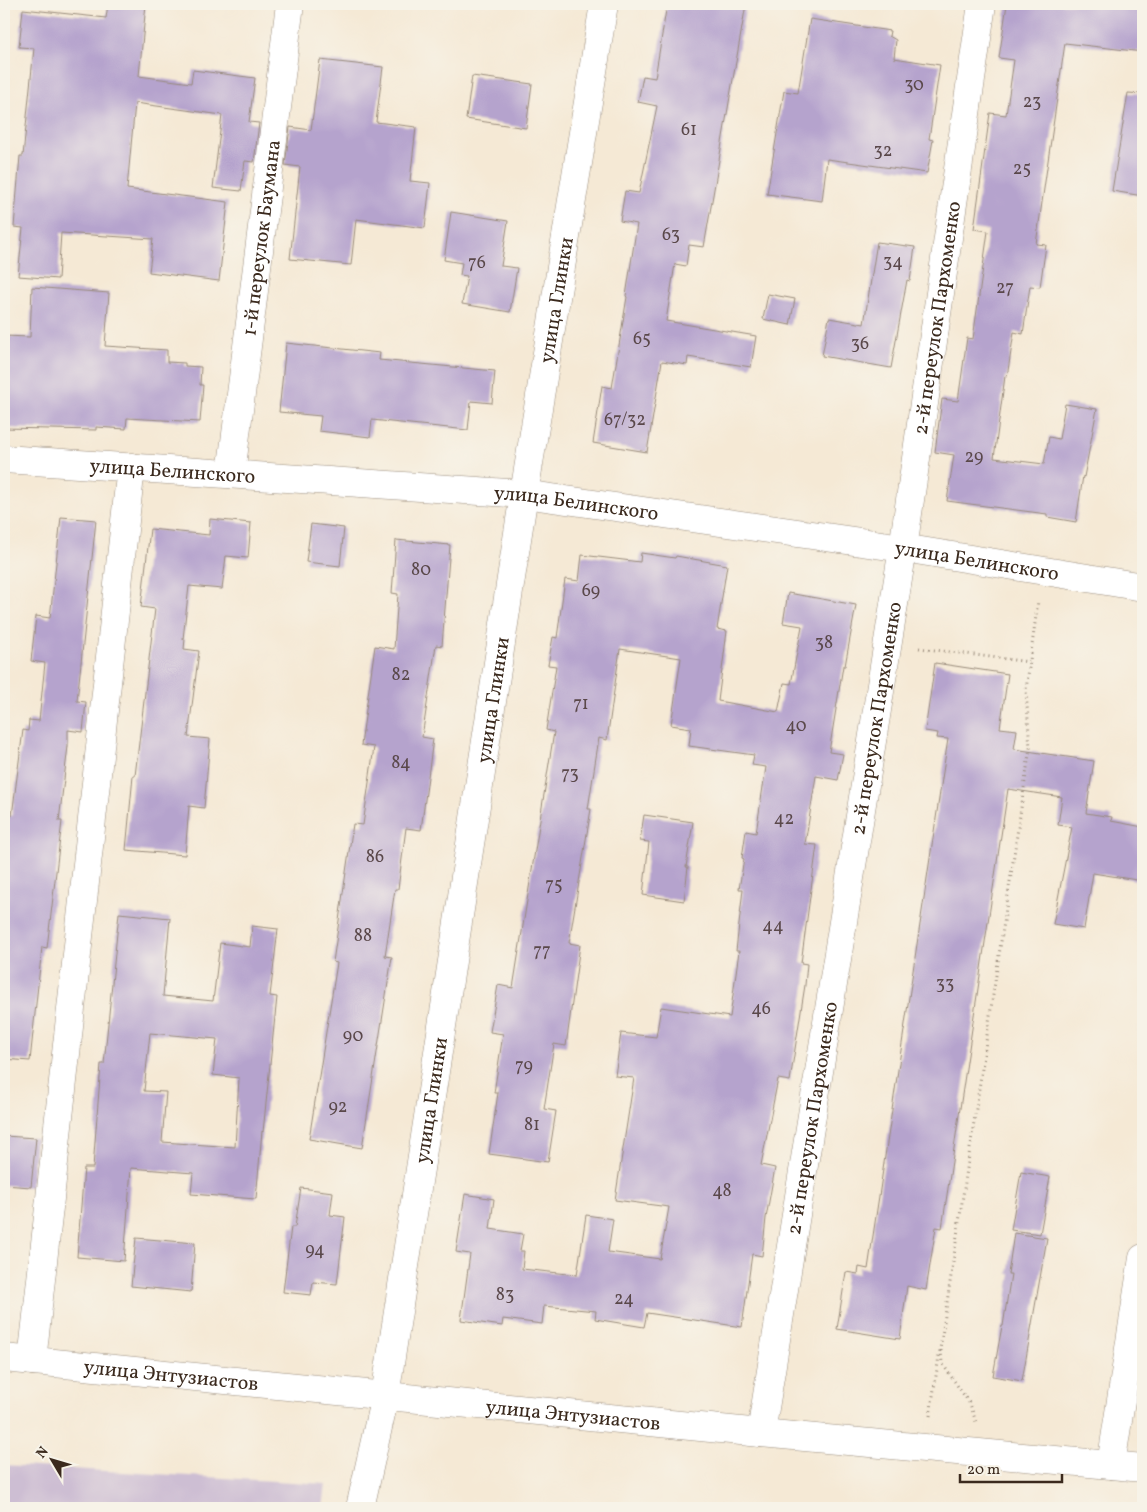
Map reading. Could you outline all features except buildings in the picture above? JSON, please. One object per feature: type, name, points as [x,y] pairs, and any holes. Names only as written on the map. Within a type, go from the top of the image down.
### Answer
[{"type":"street","name":"1-й переулок Баумана","points":[[231,474],[290,4]]},
{"type":"street","name":"улица Глинки","points":[[360,1508],[385,1396],[524,494],[604,4]]},
{"type":"street","name":"2-й переулок Пархоменко","points":[[761,1433],[903,548],[982,4]]},
{"type":"street","name":"улица Белинского","points":[[4,459],[524,494],[903,548],[1143,587]]},
{"type":"street","points":[[32,1361],[131,467]]},
{"type":"street","points":[[1111,1465],[1143,1258]]},
{"type":"street","name":"улица Энтузиастов","points":[[4,1358],[761,1433],[1143,1468]]},
{"type":"path","points":[[926,1448],[1030,748],[1026,690],[1042,571]]},
{"type":"path","points":[[888,644],[1030,662]]},
{"type":"path","points":[[940,1344],[942,1363],[970,1404],[986,1453]]},
{"type":"shaded area","points":[[4,1465],[326,1484],[323,1508],[4,1508]]}]
